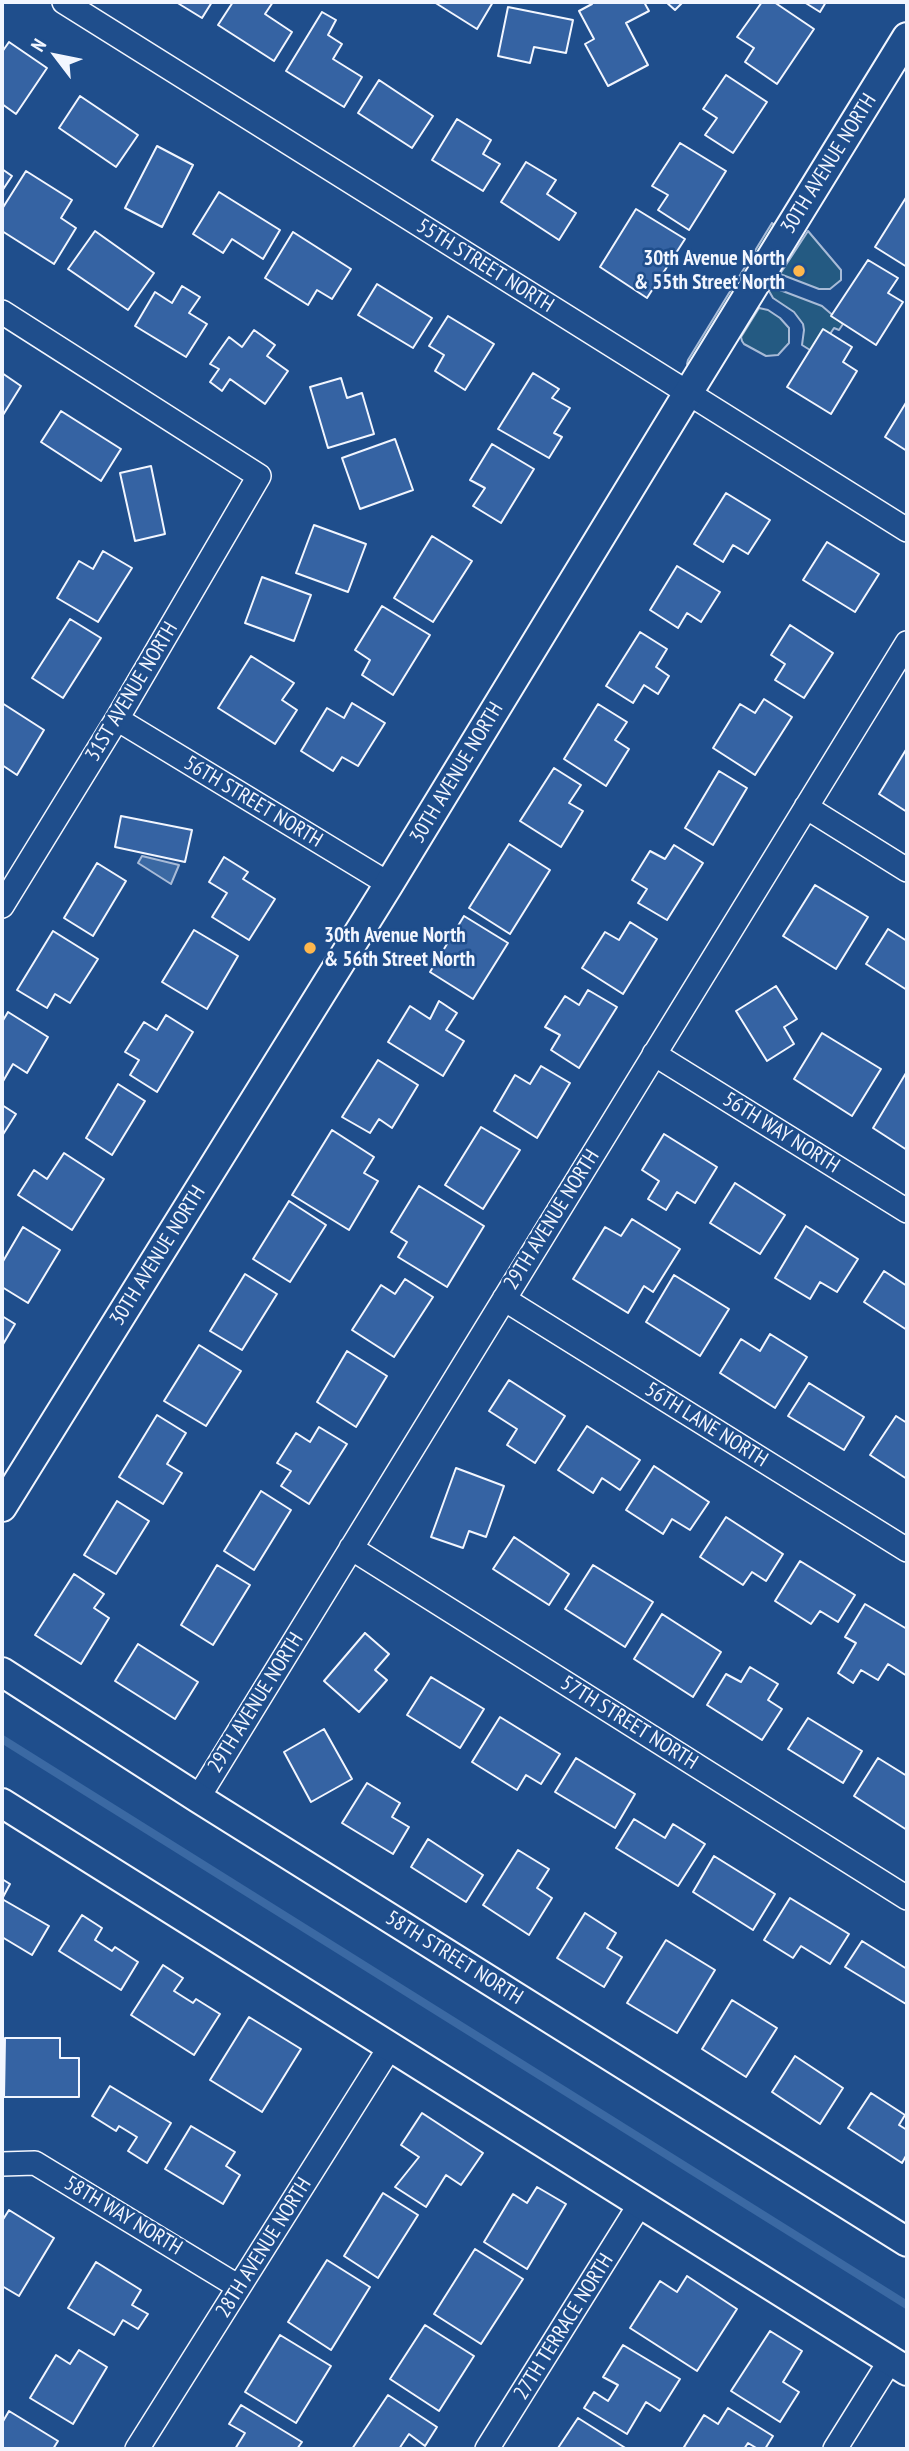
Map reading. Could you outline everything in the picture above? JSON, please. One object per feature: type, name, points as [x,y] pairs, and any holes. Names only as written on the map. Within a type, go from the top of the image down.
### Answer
[{"type":"street","name":"55TH STREET NORTH","points":[[64,2],[907,530]]},
{"type":"street","name":"30TH AVENUE NORTH","points":[[2,1507],[389,884],[907,37]]},
{"type":"street","name":"31ST AVENUE NORTH","points":[[2,312],[259,477],[117,719],[2,906]]},
{"type":"street","name":"29TH AVENUE NORTH","points":[[198,1798],[907,643]]},
{"type":"street","name":"56TH STREET NORTH","points":[[117,719],[389,884]]},
{"type":"street","points":[[806,807],[907,870]]},
{"type":"street","name":"56TH WAY NORTH","points":[[654,1054],[907,1211]]},
{"type":"street","name":"56TH LANE NORTH","points":[[504,1299],[907,1550]]},
{"type":"street","name":"57TH STREET NORTH","points":[[351,1548],[907,1898]]},
{"type":"street","name":"58TH STREET NORTH","points":[[2,1672],[198,1798],[907,2242]]},
{"type":"street","points":[[2,1803],[899,2366],[835,2449]]},
{"type":"street","name":"28TH AVENUE NORTH","points":[[137,2449],[390,2047]]},
{"type":"street","name":"58TH WAY NORTH","points":[[2,2164],[35,2163],[239,2287]]},
{"type":"street","name":"27TH TERRACE NORTH","points":[[487,2449],[640,2204]]},
{"type":"shaded area","points":[[772,223],[776,227],[690,364],[687,364],[688,360]]},
{"type":"shaded area","points":[[808,231],[841,270],[841,280],[830,289],[819,289],[780,274]]},
{"type":"shaded area","points":[[772,287],[822,306],[843,324],[839,330],[834,328],[810,350],[802,345],[803,324],[794,312],[773,298],[769,291]]},
{"type":"shaded area","points":[[759,308],[780,318],[789,328],[789,343],[778,355],[766,356],[742,341],[741,337]]},
{"type":"shaded area","points":[[142,856],[179,865],[171,884],[138,863]]},
{"type":"building","points":[[176,2],[212,2],[202,18]]},
{"type":"building","points":[[233,2],[273,2],[265,14],[292,32],[274,61],[218,25]]},
{"type":"building","points":[[434,2],[493,2],[477,29]]},
{"type":"building","points":[[591,2],[644,2],[649,11],[626,23],[648,65],[608,86],[585,44],[594,39],[579,11],[592,4]]},
{"type":"building","points":[[666,2],[683,2],[675,10]]},
{"type":"building","points":[[762,2],[774,2],[814,29],[777,84],[745,62],[754,48],[737,37]]},
{"type":"building","points":[[804,2],[826,2],[820,12]]},
{"type":"building","points":[[508,7],[573,20],[566,53],[534,47],[530,63],[498,56]]},
{"type":"building","points":[[322,12],[336,20],[328,35],[342,44],[333,59],[362,77],[344,107],[286,71]]},
{"type":"building","points":[[9,42],[47,68],[16,114],[2,104],[2,52]]},
{"type":"building","points":[[726,75],[767,102],[733,153],[705,135],[717,118],[703,109]]},
{"type":"building","points":[[379,80],[433,116],[412,148],[358,113]]},
{"type":"building","points":[[80,96],[138,135],[116,167],[59,128]]},
{"type":"building","points":[[457,119],[491,140],[483,154],[500,164],[483,191],[432,160]]},
{"type":"building","points":[[680,143],[726,171],[689,230],[658,210],[668,195],[652,186]]},
{"type":"building","points":[[157,146],[193,165],[162,227],[125,208]]},
{"type":"building","points":[[526,162],[556,180],[547,194],[576,213],[559,240],[501,202]]},
{"type":"building","points":[[2,169],[12,176],[2,191]]},
{"type":"building","points":[[26,171],[72,200],[61,218],[76,228],[54,264],[2,231],[2,209]]},
{"type":"building","points":[[219,192],[280,230],[263,259],[232,239],[223,253],[193,234]]},
{"type":"building","points":[[907,196],[907,267],[875,247]]},
{"type":"building","points":[[636,209],[685,239],[647,298],[600,267]]},
{"type":"building","points":[[95,231],[154,273],[128,310],[68,269]]},
{"type":"building","points":[[293,232],[351,269],[332,299],[317,290],[308,305],[265,278]]},
{"type":"building","points":[[868,260],[898,278],[888,293],[903,302],[876,345],[831,316]]},
{"type":"building","points":[[377,284],[432,318],[413,348],[358,315]]},
{"type":"building","points":[[182,286],[200,297],[189,313],[207,324],[186,357],[135,326],[155,292],[172,303]]},
{"type":"building","points":[[448,316],[494,344],[465,390],[435,371],[444,355],[429,346]]},
{"type":"building","points":[[823,329],[852,347],[843,362],[857,371],[831,414],[787,387]]},
{"type":"building","points":[[254,330],[275,345],[267,356],[288,371],[265,404],[230,379],[222,391],[210,382],[219,369],[210,364],[229,337],[242,347]]},
{"type":"building","points":[[2,373],[21,386],[3,415],[2,414]]},
{"type":"building","points":[[533,373],[559,389],[552,398],[570,408],[554,433],[562,437],[549,458],[498,429]]},
{"type":"building","points":[[341,378],[347,398],[362,393],[374,434],[328,448],[310,387]]},
{"type":"building","points":[[907,401],[907,451],[885,437]]},
{"type":"building","points":[[61,411],[121,449],[101,481],[41,442]]},
{"type":"building","points":[[395,439],[413,490],[360,509],[342,458]]},
{"type":"building","points":[[492,444],[534,469],[501,523],[473,506],[485,488],[470,480]]},
{"type":"building","points":[[151,466],[165,534],[135,541],[120,473]]},
{"type":"building","points":[[726,493],[770,520],[748,554],[733,545],[723,562],[694,544]]},
{"type":"building","points":[[314,525],[366,544],[348,592],[296,573]]},
{"type":"building","points":[[432,536],[472,561],[433,622],[394,598]]},
{"type":"building","points":[[827,542],[879,574],[855,612],[803,580]]},
{"type":"building","points":[[103,551],[132,568],[98,622],[57,598],[79,561],[93,569]]},
{"type":"building","points":[[677,566],[720,592],[701,622],[687,613],[678,628],[650,610]]},
{"type":"building","points":[[262,577],[311,595],[294,641],[245,623]]},
{"type":"building","points":[[382,606],[430,635],[393,695],[362,675],[370,660],[355,650]]},
{"type":"building","points":[[70,619],[101,638],[63,698],[32,678]]},
{"type":"building","points":[[790,625],[833,653],[804,698],[775,680],[785,664],[771,655]]},
{"type":"building","points":[[640,632],[667,649],[656,667],[669,676],[658,694],[644,685],[633,703],[606,686]]},
{"type":"building","points":[[251,656],[294,683],[282,700],[297,710],[275,744],[218,708]]},
{"type":"building","points":[[764,699],[792,717],[755,775],[713,748],[740,704],[755,713]]},
{"type":"building","points":[[2,703],[44,730],[17,775],[2,765]]},
{"type":"building","points":[[352,703],[385,723],[358,766],[342,757],[333,771],[301,751],[327,708],[344,718]]},
{"type":"building","points":[[598,704],[627,722],[615,740],[629,749],[606,786],[564,759]]},
{"type":"building","points":[[907,748],[907,812],[879,794]]},
{"type":"building","points":[[554,768],[581,785],[569,803],[583,811],[561,847],[520,821]]},
{"type":"building","points":[[719,771],[747,788],[713,845],[685,828]]},
{"type":"building","points":[[121,816],[192,830],[185,862],[115,847]]},
{"type":"building","points":[[509,844],[550,870],[510,934],[469,908]]},
{"type":"building","points":[[674,845],[703,863],[667,920],[638,903],[647,889],[632,880],[650,851],[665,859]]},
{"type":"building","points":[[224,857],[248,872],[243,879],[275,899],[249,940],[212,917],[227,893],[209,882]]},
{"type":"building","points":[[97,863],[126,881],[93,936],[64,918]]},
{"type":"building","points":[[815,885],[868,917],[836,969],[783,936]]},
{"type":"building","points":[[464,916],[508,943],[473,999],[430,972]]},
{"type":"building","points":[[630,922],[657,939],[623,994],[582,968],[605,932],[619,940]]},
{"type":"building","points":[[888,929],[907,941],[907,990],[866,964]]},
{"type":"building","points":[[194,930],[238,956],[207,1009],[162,982]]},
{"type":"building","points":[[53,931],[98,959],[70,1003],[55,994],[47,1008],[17,990]]},
{"type":"building","points":[[776,986],[797,1019],[784,1027],[794,1044],[767,1061],[736,1011]]},
{"type":"building","points":[[588,990],[617,1007],[579,1068],[551,1050],[560,1035],[545,1027],[565,996],[579,1005]]},
{"type":"building","points":[[439,1001],[457,1013],[446,1030],[464,1041],[443,1076],[388,1042],[410,1006],[430,1019]]},
{"type":"building","points":[[8,1012],[48,1037],[27,1073],[13,1064],[2,1083],[2,1022]]},
{"type":"building","points":[[166,1015],[193,1032],[157,1092],[130,1075],[139,1060],[125,1052],[144,1022],[157,1030]]},
{"type":"building","points":[[822,1033],[881,1069],[852,1116],[794,1079]]},
{"type":"building","points":[[378,1060],[418,1085],[392,1128],[379,1119],[370,1133],[342,1117]]},
{"type":"building","points":[[541,1066],[570,1083],[537,1138],[494,1111],[515,1075],[530,1084]]},
{"type":"building","points":[[907,1074],[907,1150],[873,1128]]},
{"type":"building","points":[[118,1084],[145,1101],[112,1155],[86,1138]]},
{"type":"building","points":[[2,1105],[16,1114],[2,1136]]},
{"type":"building","points":[[481,1127],[520,1150],[483,1209],[445,1185]]},
{"type":"building","points":[[332,1130],[374,1157],[364,1173],[378,1181],[349,1230],[292,1195]]},
{"type":"building","points":[[664,1134],[717,1167],[695,1203],[677,1192],[666,1210],[648,1199],[659,1181],[642,1170]]},
{"type":"building","points":[[64,1153],[104,1179],[72,1230],[18,1195],[34,1170],[47,1179]]},
{"type":"building","points":[[735,1183],[785,1215],[760,1254],[710,1223]]},
{"type":"building","points":[[419,1186],[484,1226],[447,1287],[398,1257],[407,1242],[391,1232]]},
{"type":"building","points":[[289,1201],[326,1225],[290,1282],[253,1259]]},
{"type":"building","points":[[632,1219],[680,1249],[653,1292],[644,1286],[628,1313],[573,1279],[605,1227],[621,1236]]},
{"type":"building","points":[[806,1226],[858,1259],[837,1292],[820,1282],[810,1299],[775,1278]]},
{"type":"building","points":[[23,1227],[60,1250],[28,1303],[2,1287],[2,1263]]},
{"type":"building","points":[[884,1271],[907,1286],[907,1330],[864,1302]]},
{"type":"building","points":[[245,1274],[277,1294],[242,1350],[210,1331]]},
{"type":"building","points":[[674,1275],[729,1309],[700,1356],[646,1322]]},
{"type":"building","points":[[405,1279],[433,1297],[394,1357],[352,1330],[381,1285],[395,1294]]},
{"type":"building","points":[[2,1316],[15,1324],[2,1346]]},
{"type":"building","points":[[770,1334],[807,1357],[775,1408],[720,1373],[741,1339],[760,1351]]},
{"type":"building","points":[[199,1345],[241,1371],[206,1426],[164,1401]]},
{"type":"building","points":[[347,1351],[387,1376],[356,1427],[317,1402]]},
{"type":"building","points":[[509,1380],[565,1416],[535,1463],[507,1445],[517,1429],[489,1411]]},
{"type":"building","points":[[809,1383],[864,1417],[844,1450],[788,1416]]},
{"type":"building","points":[[157,1415],[186,1433],[167,1464],[182,1473],[163,1504],[119,1477]]},
{"type":"building","points":[[896,1416],[907,1423],[907,1479],[870,1455]]},
{"type":"building","points":[[587,1426],[640,1460],[620,1490],[602,1478],[593,1493],[558,1470]]},
{"type":"building","points":[[319,1427],[347,1444],[309,1504],[281,1486],[291,1471],[277,1463],[296,1433],[310,1442]]},
{"type":"building","points":[[654,1466],[709,1502],[690,1530],[672,1519],[663,1534],[626,1510]]},
{"type":"building","points":[[456,1468],[504,1486],[486,1537],[469,1531],[463,1548],[431,1537]]},
{"type":"building","points":[[261,1491],[291,1510],[254,1570],[224,1551]]},
{"type":"building","points":[[117,1501],[149,1521],[116,1574],[84,1555]]},
{"type":"building","points":[[726,1517],[783,1554],[766,1581],[752,1572],[743,1585],[700,1557]]},
{"type":"building","points":[[514,1537],[569,1574],[549,1605],[493,1569]]},
{"type":"building","points":[[800,1561],[855,1595],[838,1622],[820,1611],[811,1624],[775,1601]]},
{"type":"building","points":[[217,1565],[250,1585],[213,1645],[181,1625]]},
{"type":"building","points":[[593,1565],[653,1602],[625,1647],[565,1609]]},
{"type":"building","points":[[74,1574],[104,1594],[94,1608],[109,1618],[81,1664],[35,1635]]},
{"type":"building","points":[[865,1604],[907,1629],[907,1676],[888,1664],[878,1680],[861,1670],[853,1683],[838,1673],[856,1643],[845,1637]]},
{"type":"building","points":[[662,1614],[721,1652],[693,1697],[634,1659]]},
{"type":"building","points":[[365,1633],[389,1654],[375,1670],[387,1680],[359,1712],[324,1681]]},
{"type":"building","points":[[138,1644],[198,1682],[175,1719],[115,1681]]},
{"type":"building","points":[[750,1667],[778,1684],[768,1700],[782,1709],[762,1740],[707,1705],[726,1674],[741,1682]]},
{"type":"building","points":[[431,1677],[484,1709],[460,1748],[407,1715]]},
{"type":"building","points":[[500,1717],[560,1754],[541,1784],[526,1775],[517,1790],[472,1762]]},
{"type":"building","points":[[808,1718],[862,1751],[843,1783],[788,1749]]},
{"type":"building","points":[[324,1729],[352,1779],[311,1802],[284,1752]]},
{"type":"building","points":[[576,1758],[635,1794],[615,1828],[555,1792]]},
{"type":"building","points":[[878,1758],[907,1776],[907,1830],[854,1796]]},
{"type":"building","points":[[367,1783],[400,1803],[392,1817],[409,1827],[393,1854],[342,1823]]},
{"type":"building","points":[[634,1819],[665,1838],[673,1824],[705,1844],[678,1886],[616,1848]]},
{"type":"building","points":[[428,1839],[483,1875],[466,1902],[411,1867]]},
{"type":"building","points":[[518,1850],[549,1869],[537,1888],[552,1898],[529,1935],[483,1905]]},
{"type":"building","points":[[714,1856],[775,1894],[753,1930],[693,1892]]},
{"type":"building","points":[[2,1879],[10,1884],[2,1899]]},
{"type":"building","points":[[790,1898],[849,1934],[830,1964],[801,1946],[793,1958],[764,1940]]},
{"type":"building","points":[[2,1899],[49,1926],[32,1955],[2,1937]]},
{"type":"building","points":[[585,1913],[616,1933],[607,1948],[622,1957],[604,1987],[557,1958]]},
{"type":"building","points":[[82,1915],[102,1928],[95,1940],[112,1951],[115,1947],[138,1962],[121,1990],[59,1951]]},
{"type":"building","points":[[666,1940],[715,1970],[677,2033],[627,2003]]},
{"type":"building","points":[[862,1941],[907,1969],[906,2004],[845,1967]]},
{"type":"building","points":[[163,1965],[183,1978],[174,1991],[193,2003],[196,1999],[220,2014],[194,2055],[131,2015]]},
{"type":"building","points":[[732,2000],[777,2028],[746,2077],[702,2049]]},
{"type":"building","points":[[249,2017],[301,2049],[262,2112],[210,2080]]},
{"type":"building","points":[[5,2038],[60,2038],[60,2058],[79,2058],[79,2097],[4,2097]]},
{"type":"building","points":[[795,2056],[843,2088],[820,2124],[772,2092]]},
{"type":"building","points":[[110,2086],[171,2123],[147,2163],[128,2151],[137,2137],[119,2126],[116,2131],[92,2116]]},
{"type":"building","points":[[871,2093],[905,2115],[899,2125],[907,2130],[907,2154],[902,2163],[848,2128]]},
{"type":"building","points":[[422,2113],[483,2153],[461,2185],[446,2175],[426,2207],[395,2187],[419,2157],[401,2145]]},
{"type":"building","points":[[191,2126],[235,2152],[226,2166],[240,2175],[223,2204],[165,2169]]},
{"type":"building","points":[[537,2187],[566,2204],[527,2269],[484,2242],[513,2194],[527,2203]]},
{"type":"building","points":[[383,2193],[418,2215],[378,2278],[344,2256]]},
{"type":"building","points":[[9,2210],[54,2238],[19,2296],[2,2286],[2,2221]]},
{"type":"building","points":[[475,2249],[523,2279],[481,2344],[434,2314]]},
{"type":"building","points":[[327,2260],[370,2287],[331,2350],[288,2322]]},
{"type":"building","points":[[96,2262],[141,2290],[132,2305],[148,2314],[138,2329],[123,2320],[114,2335],[68,2308]]},
{"type":"building","points":[[687,2276],[737,2309],[697,2371],[630,2328],[660,2281],[677,2292]]},
{"type":"building","points":[[425,2325],[474,2356],[439,2411],[390,2379]]},
{"type":"building","points":[[770,2331],[802,2351],[783,2382],[799,2392],[780,2422],[731,2391]]},
{"type":"building","points":[[280,2335],[331,2366],[296,2423],[245,2392]]},
{"type":"building","points":[[623,2345],[680,2379],[660,2411],[646,2402],[627,2434],[584,2408],[594,2392],[608,2401],[618,2385],[603,2377]]},
{"type":"building","points":[[79,2350],[107,2367],[73,2424],[30,2398],[56,2355],[70,2364]]},
{"type":"building","points":[[388,2395],[437,2427],[425,2446],[409,2434],[399,2449],[352,2449]]},
{"type":"building","points":[[241,2405],[302,2442],[297,2449],[235,2449],[245,2433],[229,2424]]},
{"type":"building","points":[[728,2408],[773,2436],[765,2449],[758,2449],[748,2443],[744,2449],[684,2447],[704,2415],[718,2424]]},
{"type":"building","points":[[9,2411],[58,2441],[53,2449],[2,2449],[2,2423]]},
{"type":"building","points":[[578,2418],[627,2449],[558,2448]]},
{"type":"waterway","points":[[2,1739],[907,2305]]},
{"type":"place","name":"30th Avenue North & 55th Street North","points":[[799,271]]},
{"type":"place","name":"30th Avenue North & 56th Street North","points":[[310,948]]}]
